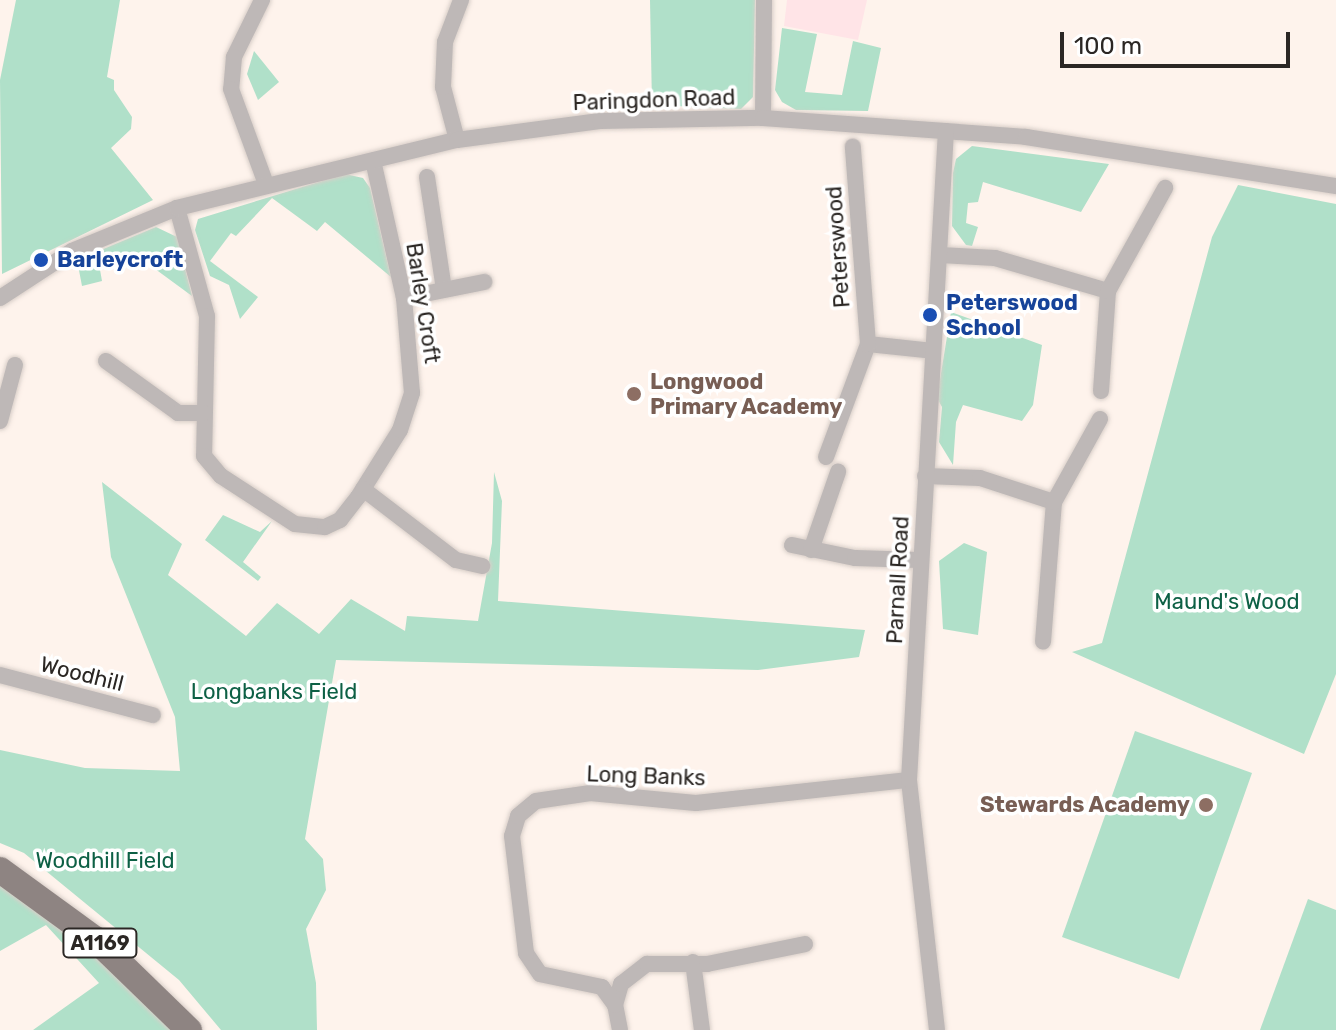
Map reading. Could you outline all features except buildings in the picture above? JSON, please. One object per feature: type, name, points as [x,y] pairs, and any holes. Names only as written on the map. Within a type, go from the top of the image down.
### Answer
[{"type":"main road","name":"A1169","points":[[0,870],[95,939],[189,1030]]},
{"type":"street","points":[[262,0],[234,57],[231,89],[266,184]]},
{"type":"street","points":[[457,140],[443,87],[445,42],[461,0]]},
{"type":"street","points":[[763,118],[764,0]]},
{"type":"street","name":"Paringdon Road","points":[[0,298],[72,251],[177,208],[457,140],[600,121],[763,118],[946,131],[1093,146],[1336,186]]},
{"type":"street","name":"Parnall Road","points":[[937,1030],[909,780],[919,560],[946,131]]},
{"type":"street","name":"Peterswood","points":[[826,457],[868,344],[853,147]]},
{"type":"street","name":"Barley Croft","points":[[177,208],[207,316],[202,449],[210,466],[295,524],[316,529],[333,525],[363,489],[400,430],[412,393],[404,298],[373,160]]},
{"type":"street","name":"Barley Croft","points":[[427,177],[444,289]]},
{"type":"street","points":[[1101,391],[1108,291],[1165,188]]},
{"type":"street","points":[[940,255],[1008,261],[1108,291]]},
{"type":"street","points":[[404,298],[484,282]]},
{"type":"street","points":[[868,344],[933,351]]},
{"type":"street","points":[[106,361],[178,413],[204,413]]},
{"type":"street","points":[[0,421],[15,365]]},
{"type":"street","points":[[1043,642],[1054,502],[1100,419]]},
{"type":"street","points":[[811,550],[838,472]]},
{"type":"street","points":[[925,476],[980,478],[1054,502]]},
{"type":"street","points":[[363,489],[456,560],[482,566]]},
{"type":"street","points":[[792,545],[811,550],[919,560]]},
{"type":"street","name":"Woodhill","points":[[0,675],[153,715]]},
{"type":"street","name":"Long Banks","points":[[615,1005],[602,987],[540,974],[526,953],[512,836],[518,816],[536,801],[590,793],[696,803],[909,780]]},
{"type":"street","points":[[620,1030],[615,1005],[621,984],[647,964],[693,962],[805,944]]},
{"type":"street","points":[[693,962],[702,1030]]},
{"type":"shaded area","points":[[787,0],[867,0],[858,40],[784,26]]},
{"type":"green space","points":[[16,0],[120,0],[107,77],[114,80],[114,90],[132,117],[131,129],[111,148],[153,200],[2,274],[0,80]]},
{"type":"green space","points":[[650,0],[755,0],[753,97],[741,109],[652,105]]},
{"type":"green space","points":[[782,28],[817,34],[805,92],[842,95],[853,41],[881,48],[868,111],[796,110],[782,102],[775,90]]},
{"type":"green space","points":[[254,51],[279,82],[258,100],[247,74]]},
{"type":"green space","points":[[972,146],[1109,164],[1081,212],[983,182],[978,202],[968,203],[966,223],[978,227],[972,246],[966,245],[952,226],[956,159]]},
{"type":"green space","points":[[345,174],[363,178],[370,188],[391,277],[325,222],[317,231],[272,198],[236,236],[231,233],[210,261],[258,297],[240,319],[229,285],[210,276],[195,230],[198,219]]},
{"type":"green space","name":"Maund's Wood","points":[[1238,185],[1336,204],[1336,674],[1304,754],[1072,652],[1102,643],[1212,237]]},
{"type":"green space","points":[[156,227],[177,237],[192,296],[132,252],[99,264],[102,281],[82,286],[77,260]]},
{"type":"green space","points":[[951,312],[1042,345],[1033,405],[1022,421],[963,405],[956,422],[953,465],[939,442],[942,407],[937,398]]},
{"type":"green space","points":[[494,472],[502,501],[498,601],[865,630],[859,657],[758,670],[336,660],[305,839],[323,859],[326,890],[306,929],[316,983],[317,1030],[221,1030],[179,980],[24,853],[0,843],[0,750],[85,768],[180,771],[175,717],[111,557],[102,482],[182,544],[168,575],[246,636],[277,603],[319,634],[351,599],[405,631],[407,616],[478,621],[492,543]]},
{"type":"green space","points":[[223,515],[260,532],[272,521],[243,562],[261,577],[258,581],[205,540]]},
{"type":"green space","points":[[964,543],[987,552],[978,635],[943,629],[939,561]]},
{"type":"green space","points":[[1135,731],[1252,773],[1179,979],[1062,937]]},
{"type":"green space","points":[[0,880],[31,898],[180,1030],[33,1030],[99,983],[46,925],[0,951]]},
{"type":"green space","points":[[1308,899],[1336,910],[1336,1030],[1260,1030]]},
{"type":"place","name":"Barleycroft","points":[[41,260]]},
{"type":"place","name":"Peterswood School","points":[[930,315]]},
{"type":"place","name":"Longwood Primary Academy","points":[[634,394]]},
{"type":"place","name":"Stewards Academy","points":[[1206,805]]},
{"type":"park label","name":"Longbanks Field","points":[[274,692]]},
{"type":"park label","name":"Woodhill Field","points":[[105,861]]}]
